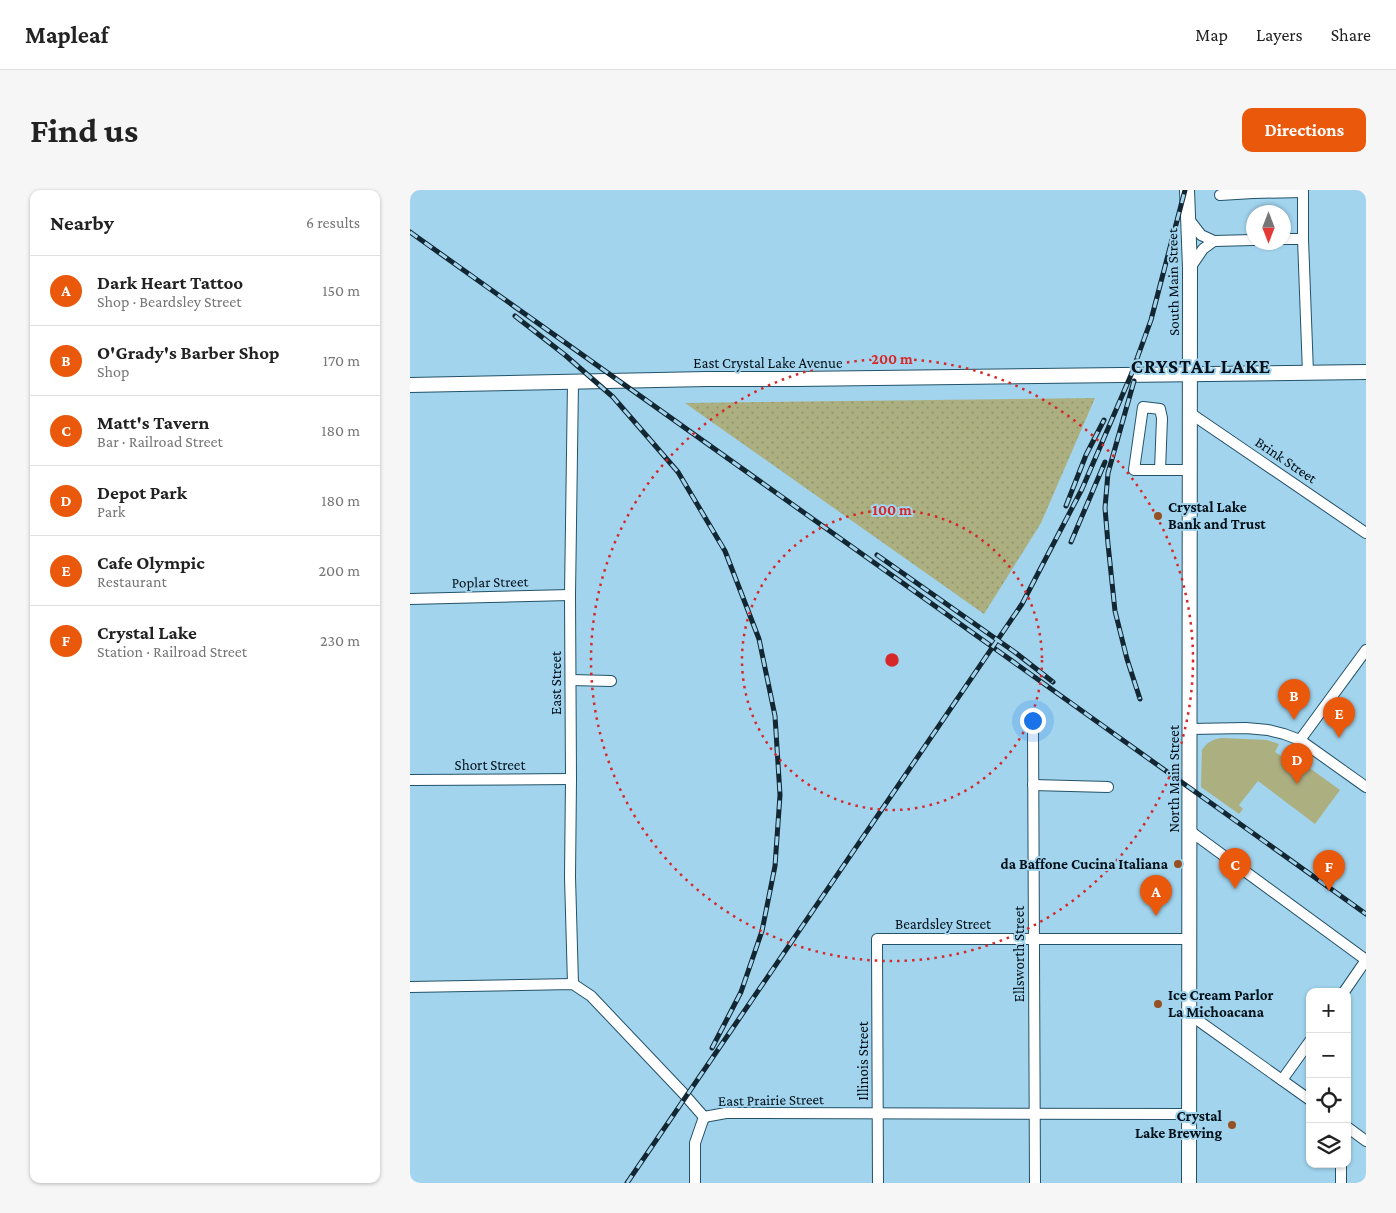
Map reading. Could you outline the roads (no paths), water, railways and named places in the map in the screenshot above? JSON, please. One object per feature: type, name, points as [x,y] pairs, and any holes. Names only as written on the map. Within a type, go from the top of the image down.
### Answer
[{"type":"street","name":"South Main Street","points":[[1187,190],[1190,268],[1190,374]]},
{"type":"street","points":[[1220,195],[1302,191],[1308,373]]},
{"type":"street","points":[[1188,218],[1201,235],[1214,241],[1246,240]]},
{"type":"street","points":[[1291,239],[1303,239]]},
{"type":"street","points":[[1190,268],[1203,249],[1214,241]]},
{"type":"street","name":"East Crystal Lake Avenue","points":[[410,385],[1366,372]]},
{"type":"street","name":"North Main Street","points":[[1189,1183],[1190,374]]},
{"type":"street","name":"East Street","points":[[573,382],[570,595],[570,877],[573,984]]},
{"type":"street","points":[[1160,470],[1162,418],[1160,409],[1143,407],[1134,470],[1160,470],[1190,470]]},
{"type":"street","name":"Brink Street","points":[[1190,413],[1366,533]]},
{"type":"street","name":"Poplar Street","points":[[410,599],[570,595]]},
{"type":"street","points":[[1300,740],[1366,650]]},
{"type":"street","points":[[571,680],[611,681]]},
{"type":"street","name":"Ellsworth Street","points":[[1033,725],[1035,1183]]},
{"type":"street","points":[[1190,730],[1246,728],[1284,734],[1300,740],[1366,787]]},
{"type":"street","name":"Short Street","points":[[410,780],[571,779]]},
{"type":"street","points":[[1033,785],[1108,787]]},
{"type":"street","points":[[1190,831],[1366,960],[1347,988]]},
{"type":"street","name":"Beardsley Street","points":[[877,939],[1189,939]]},
{"type":"street","name":"Illinois Street","points":[[877,939],[878,1183]]},
{"type":"street","points":[[410,987],[573,984]]},
{"type":"street","name":"East Prairie Street","points":[[573,984],[591,996],[704,1117],[726,1113],[1189,1114]]},
{"type":"street","points":[[1189,1014],[1306,1097]]},
{"type":"street","points":[[1282,1080],[1306,1046]]},
{"type":"street","points":[[695,1183],[695,1142],[704,1117]]},
{"type":"street","points":[[1351,1130],[1366,1141]]},
{"type":"street","points":[[1341,1168],[1341,1183]]},
{"type":"railway","points":[[627,1183],[1022,604],[1082,489],[1131,375],[1151,320],[1185,190]]},
{"type":"railway","points":[[410,232],[1366,914]]},
{"type":"railway","points":[[515,316],[565,355],[613,397],[678,472],[725,551],[759,639],[775,716],[780,795],[775,866],[762,931],[741,992],[712,1048]]},
{"type":"railway","points":[[1134,381],[1108,473],[1105,508],[1115,611],[1127,659],[1140,699]]},
{"type":"railway","points":[[1066,506],[1086,455],[1104,420]]},
{"type":"railway","points":[[1071,542],[1105,462]]},
{"type":"railway","points":[[877,555],[1016,653],[1053,682]]},
{"type":"place","name":"Crystal Lake Bank and Trust","points":[[1158,516]]},
{"type":"place","name":"O'Grady's Barber Shop","points":[[1294,720]]},
{"type":"place","name":"Cafe Olympic","points":[[1339,738]]},
{"type":"place","name":"Depot Park","points":[[1297,784]]},
{"type":"place","name":"da Baffone Cucina Italiana","points":[[1178,864]]},
{"type":"place","name":"Matt's Tavern","points":[[1235,889]]},
{"type":"place","name":"Crystal Lake","points":[[1329,891]]},
{"type":"place","name":"Dark Heart Tattoo","points":[[1156,916]]},
{"type":"place","name":"Ice Cream Parlor La Michoacana","points":[[1158,1004]]},
{"type":"place","name":"Crystal Lake Brewing","points":[[1232,1125]]},
{"type":"district","name":"CRYSTAL LAKE","points":[[1201,366]]}]
